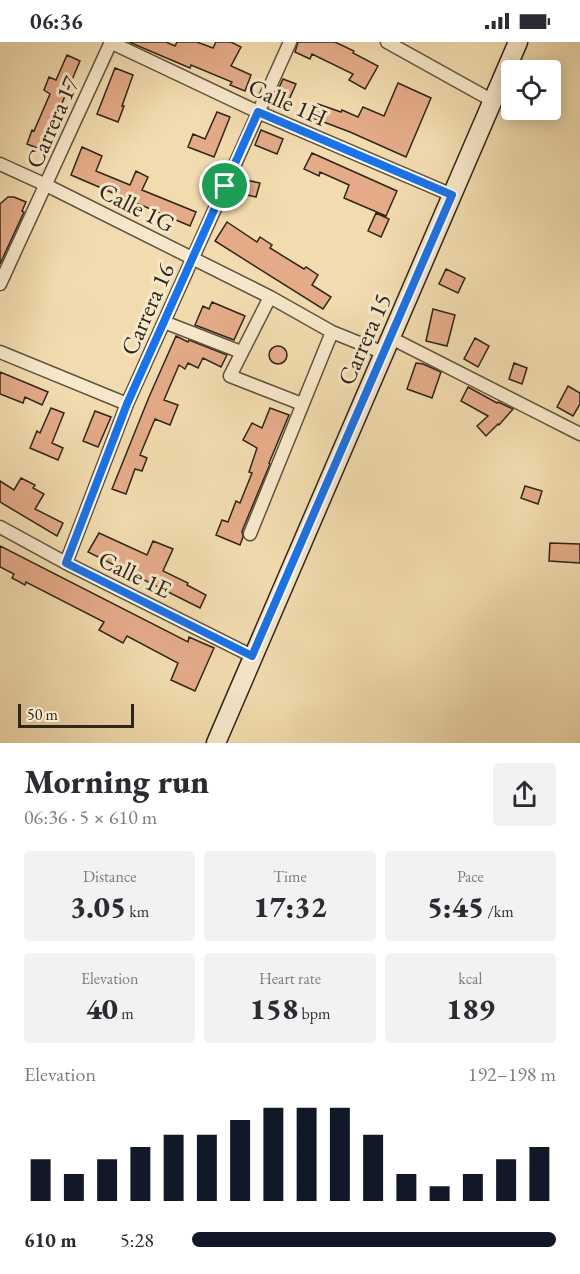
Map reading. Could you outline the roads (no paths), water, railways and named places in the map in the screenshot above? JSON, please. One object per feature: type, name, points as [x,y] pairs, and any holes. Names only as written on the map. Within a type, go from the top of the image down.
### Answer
[{"type":"street","name":"Calle 1H","points":[[110,42],[258,112],[452,195]]},
{"type":"street","name":"Carrera 17","points":[[0,284],[110,42]]},
{"type":"street","name":"Carrera 16","points":[[66,563],[127,404],[290,42]]},
{"type":"street","points":[[387,42],[493,101]]},
{"type":"street","name":"Carrera 15","points":[[216,743],[518,42]]},
{"type":"street","name":"Calle 1G","points":[[0,164],[270,297],[332,332],[387,346],[580,434]]},
{"type":"street","points":[[270,297],[230,376],[302,404]]},
{"type":"street","points":[[164,322],[241,352]]},
{"type":"street","points":[[250,534],[332,332]]},
{"type":"street","points":[[0,352],[127,404]]},
{"type":"street","name":"Calle 1E","points":[[0,527],[66,563],[252,656]]}]
